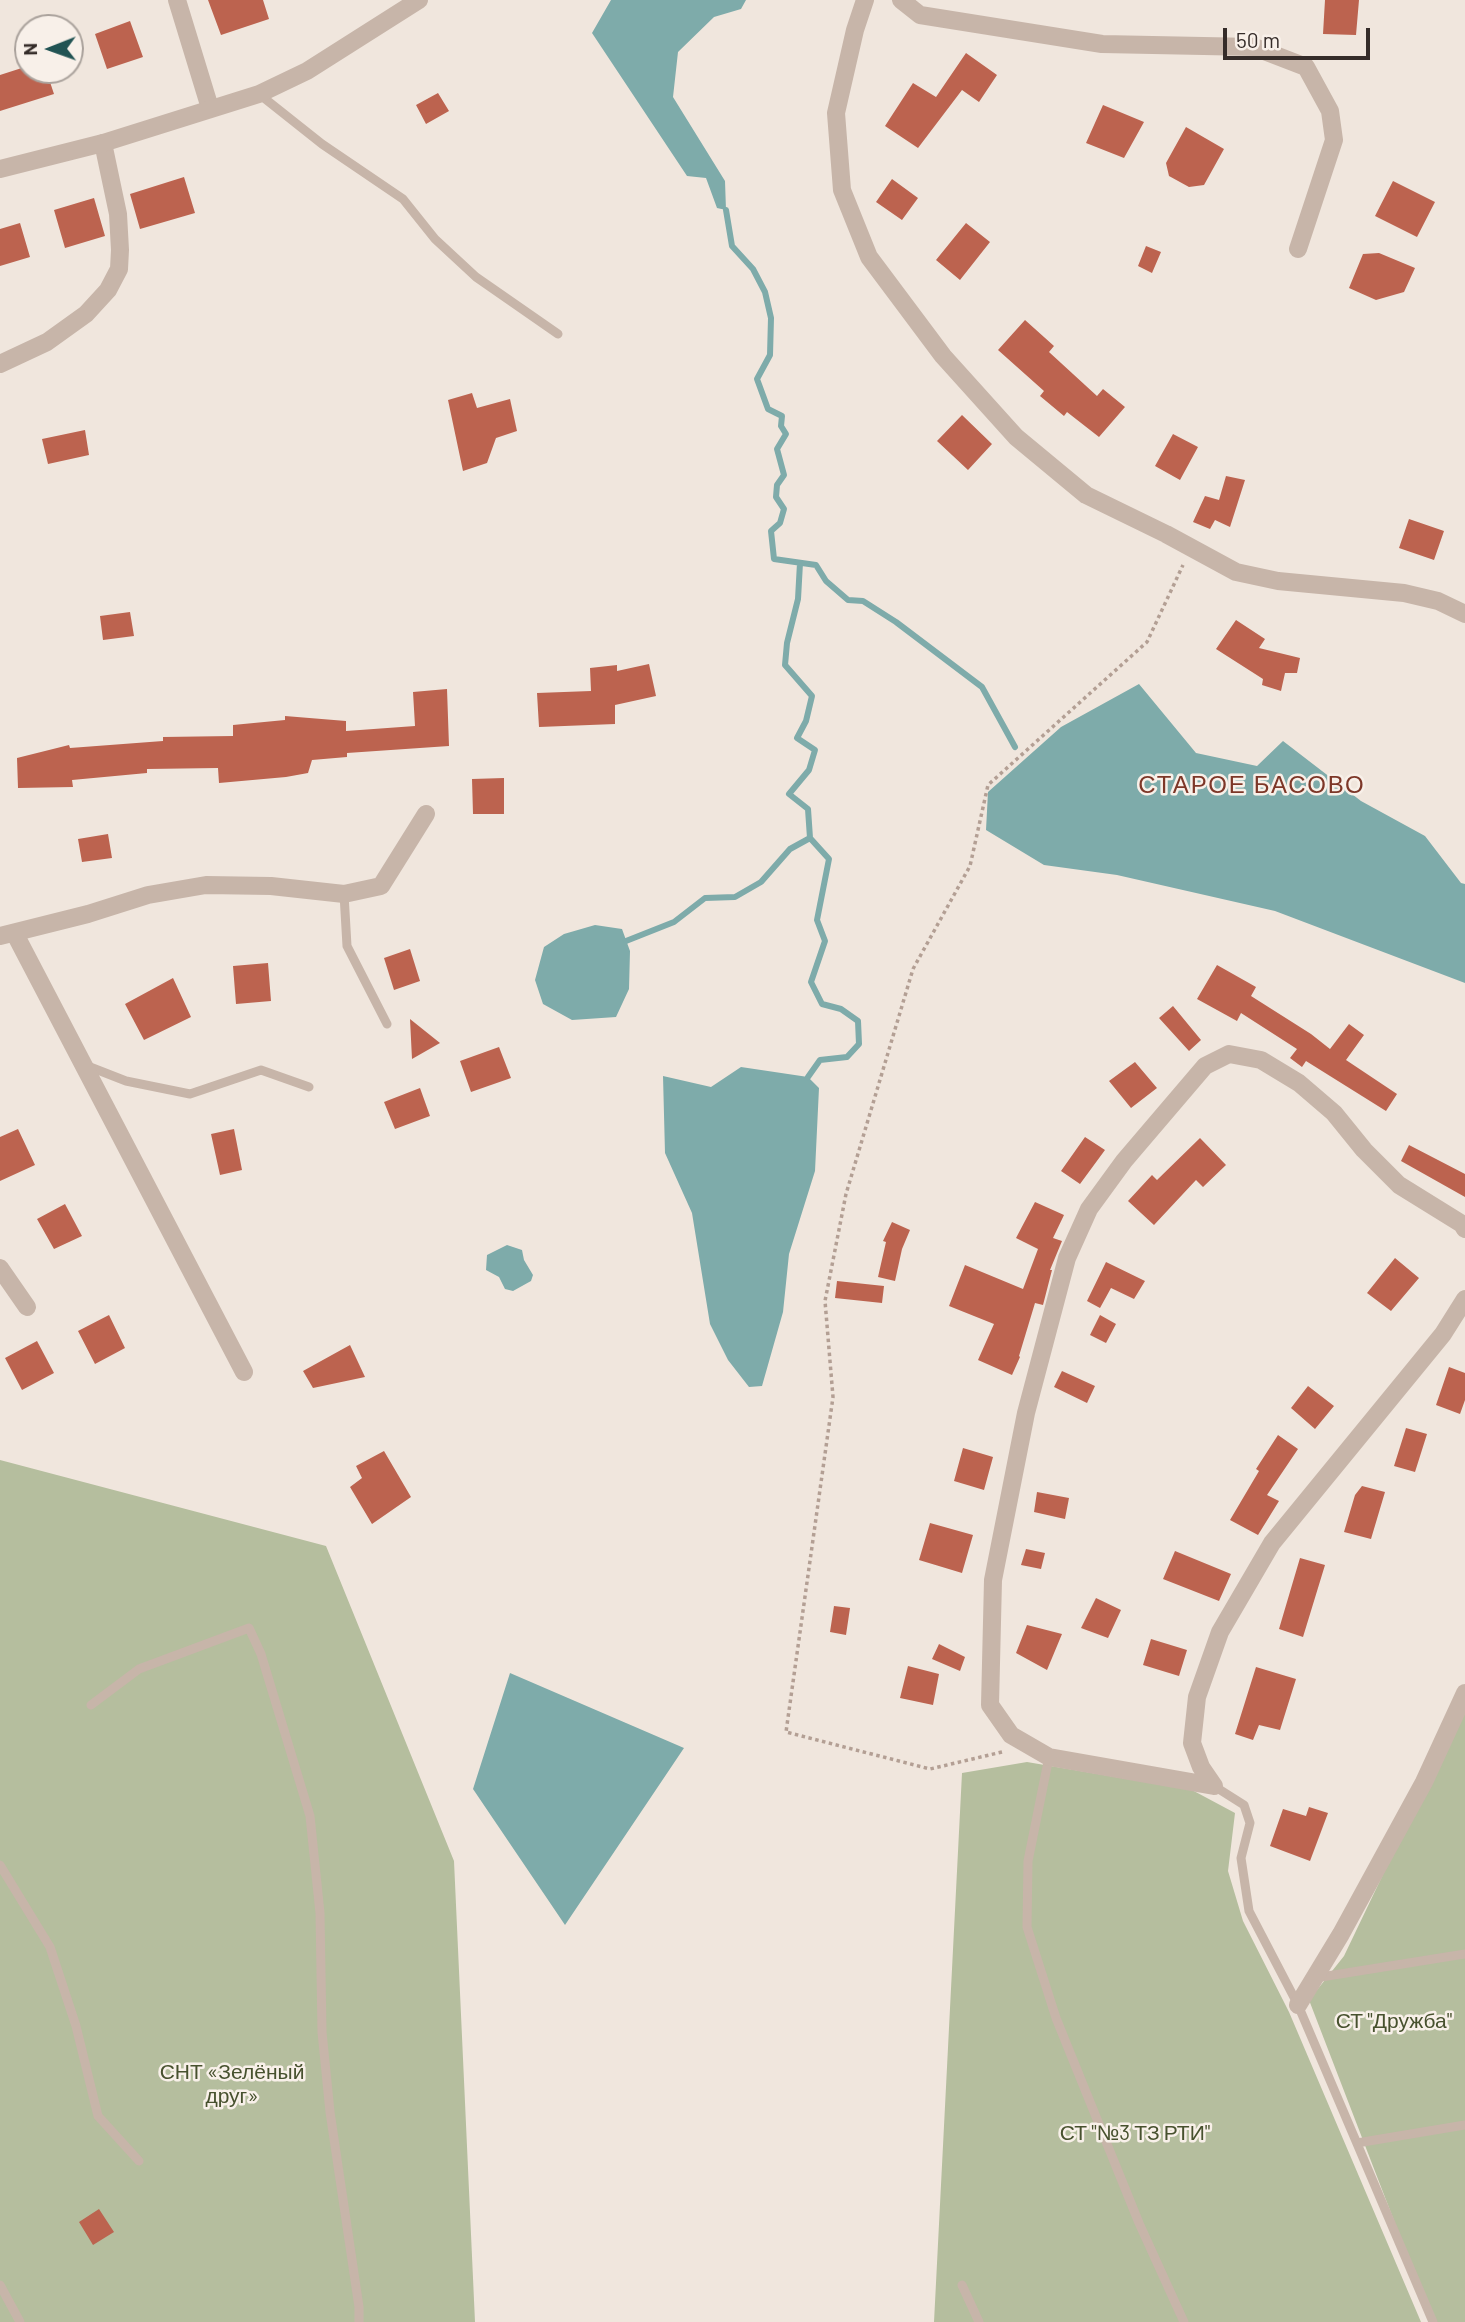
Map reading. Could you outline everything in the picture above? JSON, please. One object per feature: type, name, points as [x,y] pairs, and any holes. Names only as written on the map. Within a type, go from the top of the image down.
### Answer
[{"type":"street","points":[[177,0],[210,108]]},
{"type":"street","points":[[0,169],[103,143],[259,94],[307,71],[419,0]]},
{"type":"street","points":[[865,0],[855,30],[836,113],[842,190],[870,257],[943,355],[1016,437],[1086,495],[1236,572],[1278,581],[1404,593],[1438,601],[1465,614]]},
{"type":"street","points":[[901,0],[920,15],[1102,44],[1254,47],[1307,68],[1330,111],[1335,140],[1298,249]]},
{"type":"street","points":[[0,364],[47,342],[86,314],[108,290],[119,269],[118,214],[103,143]]},
{"type":"street","points":[[244,1372],[83,1064],[8,935],[148,895],[206,886],[271,886],[344,894],[381,886],[426,814]]},
{"type":"street","points":[[1214,1786],[1049,1757],[1011,1735],[990,1705],[993,1580],[1026,1413],[1067,1258],[1089,1209],[1124,1161],[1205,1066],[1229,1054],[1261,1060],[1299,1083],[1335,1113],[1364,1150],[1399,1185],[1462,1224],[1465,1230]]},
{"type":"street","points":[[0,1268],[27,1307]]},
{"type":"street","points":[[1214,1786],[1201,1767],[1192,1743],[1197,1697],[1220,1632],[1272,1543],[1443,1334],[1465,1299]]},
{"type":"street","points":[[1298,2005],[1341,1934],[1424,1782],[1465,1693]]},
{"type":"lane","points":[[259,94],[322,144],[403,199],[435,239],[476,277],[558,334]]},
{"type":"lane","points":[[344,894],[347,946],[387,1024]]},
{"type":"lane","points":[[83,1064],[126,1081],[190,1094],[261,1070],[309,1087]]},
{"type":"lane","points":[[91,1705],[139,1669],[249,1628],[261,1654],[310,1816],[320,1913],[323,2045],[359,2322]]},
{"type":"lane","points":[[1049,1757],[1028,1861],[1027,1927],[1056,2018],[1139,2224],[1184,2322]]},
{"type":"lane","points":[[1214,1786],[1244,1805],[1250,1823],[1241,1858],[1249,1911],[1298,2005],[1433,2322]]},
{"type":"lane","points":[[0,1865],[50,1947],[76,2026],[98,2116],[139,2161]]},
{"type":"lane","points":[[1314,1978],[1465,1954]]},
{"type":"lane","points":[[1357,2143],[1465,2125]]},
{"type":"lane","points":[[0,2285],[20,2322]]},
{"type":"lane","points":[[962,2285],[979,2322]]},
{"type":"path","points":[[1029,1746],[930,1769],[786,1732],[833,1397],[825,1301],[846,1194],[913,969],[970,866],[988,785],[1147,642],[1191,547]]},
{"type":"green space","name":"СНТ «Зелёный друг»","points":[[0,1460],[326,1546],[454,1861],[475,2322],[0,2322]]},
{"type":"green space","name":"СТ \"Дружба\"","points":[[1465,1703],[1465,2322],[1433,2322],[1309,2000],[1344,1956]]},
{"type":"green space","name":"СТ \"№3 ТЗ РТИ\"","points":[[1027,1762],[1192,1790],[1235,1813],[1228,1871],[1243,1921],[1289,2012],[1421,2322],[934,2322],[962,1773]]},
{"type":"water","points":[[611,0],[746,0],[741,9],[714,17],[678,52],[673,97],[725,181],[726,210],[717,208],[706,178],[687,176],[592,33]]},
{"type":"water","points":[[1139,684],[1196,753],[1257,766],[1283,741],[1361,801],[1425,836],[1461,883],[1465,884],[1465,983],[1275,911],[1117,875],[1044,865],[986,830],[988,792],[1061,727]]},
{"type":"water","points":[[595,925],[622,929],[630,951],[629,989],[616,1017],[572,1020],[543,1004],[535,980],[544,947],[564,934]]},
{"type":"water","points":[[741,1067],[808,1077],[819,1088],[815,1171],[789,1254],[783,1312],[762,1386],[749,1387],[728,1360],[710,1324],[692,1213],[665,1153],[663,1076],[711,1087]]},
{"type":"water","points":[[507,1245],[522,1250],[524,1260],[533,1275],[531,1281],[513,1291],[505,1289],[499,1277],[486,1270],[487,1255]]},
{"type":"water","points":[[510,1673],[684,1748],[565,1925],[473,1789]]},
{"type":"building","points":[[208,0],[263,0],[269,19],[221,35]]},
{"type":"building","points":[[1325,0],[1359,0],[1356,35],[1323,34]]},
{"type":"building","points":[[130,21],[143,57],[107,69],[95,34]]},
{"type":"building","points":[[966,53],[997,75],[979,102],[962,90],[918,148],[885,126],[913,83],[936,97]]},
{"type":"building","points":[[14,70],[14,84],[51,84],[54,94],[0,111],[0,75]]},
{"type":"building","points":[[438,93],[449,111],[426,124],[416,105]]},
{"type":"building","points":[[1103,105],[1144,122],[1124,158],[1086,143]]},
{"type":"building","points":[[1186,127],[1224,149],[1204,185],[1189,187],[1169,176],[1166,163]]},
{"type":"building","points":[[184,177],[195,213],[140,229],[130,194]]},
{"type":"building","points":[[892,179],[918,198],[902,220],[876,202]]},
{"type":"building","points":[[1393,181],[1435,202],[1417,237],[1375,216]]},
{"type":"building","points":[[94,198],[105,236],[65,248],[54,210]]},
{"type":"building","points":[[20,223],[30,257],[0,266],[0,229]]},
{"type":"building","points":[[966,223],[990,242],[960,280],[936,260]]},
{"type":"building","points":[[1146,246],[1161,252],[1152,273],[1138,266]]},
{"type":"building","points":[[1379,253],[1415,268],[1404,292],[1376,300],[1349,288],[1363,254]]},
{"type":"building","points":[[1025,320],[1054,346],[1049,352],[1097,396],[1103,389],[1125,407],[1099,437],[1067,412],[1064,416],[1040,396],[1044,391],[998,350]]},
{"type":"building","points":[[472,393],[477,408],[510,399],[517,431],[496,438],[487,463],[463,471],[448,400]]},
{"type":"building","points":[[962,415],[992,444],[968,470],[937,441]]},
{"type":"building","points":[[85,430],[89,455],[48,464],[42,439]]},
{"type":"building","points":[[1173,434],[1198,447],[1180,480],[1155,466]]},
{"type":"building","points":[[1226,476],[1245,480],[1230,527],[1215,520],[1210,529],[1193,522],[1205,496],[1219,500]]},
{"type":"building","points":[[1409,519],[1444,531],[1434,560],[1399,548]]},
{"type":"building","points":[[130,612],[134,636],[103,640],[100,616]]},
{"type":"building","points":[[1236,620],[1265,639],[1259,648],[1300,658],[1297,673],[1285,673],[1281,691],[1262,685],[1263,679],[1216,649]]},
{"type":"building","points":[[649,664],[656,696],[615,705],[615,724],[539,727],[537,693],[591,691],[590,668],[617,665],[617,671]]},
{"type":"building","points":[[447,689],[449,746],[347,753],[347,757],[312,760],[308,773],[286,777],[219,783],[218,768],[147,769],[147,773],[72,780],[73,787],[18,788],[17,758],[69,745],[70,748],[163,741],[163,737],[233,736],[233,725],[285,720],[285,716],[346,721],[346,731],[415,726],[413,692]]},
{"type":"building","points":[[504,778],[504,814],[473,814],[472,779]]},
{"type":"building","points":[[108,834],[112,858],[82,862],[78,839]]},
{"type":"building","points":[[410,949],[420,981],[394,990],[384,958]]},
{"type":"building","points":[[268,963],[271,1001],[236,1004],[233,966]]},
{"type":"building","points":[[1217,965],[1256,987],[1251,996],[1330,1049],[1349,1024],[1364,1035],[1346,1060],[1397,1094],[1386,1111],[1306,1061],[1302,1067],[1290,1058],[1297,1049],[1241,1013],[1237,1021],[1197,999]]},
{"type":"building","points":[[173,978],[191,1017],[144,1040],[125,1004]]},
{"type":"building","points":[[1173,1006],[1201,1040],[1189,1051],[1159,1018]]},
{"type":"building","points":[[410,1019],[440,1043],[412,1059]]},
{"type":"building","points":[[499,1047],[511,1078],[471,1092],[460,1061]]},
{"type":"building","points":[[1135,1062],[1157,1088],[1131,1108],[1109,1081]]},
{"type":"building","points":[[420,1088],[430,1116],[395,1129],[384,1102]]},
{"type":"building","points":[[18,1129],[35,1165],[0,1181],[0,1137]]},
{"type":"building","points":[[234,1129],[242,1170],[220,1175],[211,1134]]},
{"type":"building","points":[[1085,1137],[1105,1150],[1080,1184],[1061,1171]]},
{"type":"building","points":[[1200,1138],[1226,1165],[1203,1187],[1196,1180],[1154,1225],[1128,1201],[1152,1175],[1157,1180]]},
{"type":"building","points":[[1409,1145],[1465,1174],[1465,1197],[1401,1161]]},
{"type":"building","points":[[1035,1202],[1064,1215],[1053,1238],[1062,1241],[1050,1270],[1043,1305],[1035,1303],[1020,1357],[1012,1375],[978,1360],[994,1324],[949,1306],[965,1265],[1023,1289],[1038,1249],[1016,1238]]},
{"type":"building","points":[[65,1204],[82,1236],[54,1249],[37,1219]]},
{"type":"building","points":[[892,1222],[910,1230],[902,1249],[895,1281],[878,1277],[886,1242],[883,1241]]},
{"type":"building","points":[[1395,1258],[1419,1278],[1391,1311],[1367,1293]]},
{"type":"building","points":[[1106,1262],[1145,1281],[1134,1299],[1111,1288],[1100,1308],[1087,1301]]},
{"type":"building","points":[[837,1281],[884,1286],[882,1303],[835,1298]]},
{"type":"building","points":[[109,1315],[125,1348],[95,1364],[78,1331]]},
{"type":"building","points":[[1100,1315],[1116,1324],[1106,1343],[1090,1335]]},
{"type":"building","points":[[37,1341],[54,1373],[22,1390],[5,1358]]},
{"type":"building","points":[[350,1345],[365,1377],[313,1388],[303,1371]]},
{"type":"building","points":[[1449,1367],[1465,1373],[1465,1400],[1460,1414],[1436,1405]]},
{"type":"building","points":[[1062,1371],[1095,1386],[1087,1403],[1054,1387]]},
{"type":"building","points":[[1308,1386],[1334,1406],[1315,1429],[1291,1408]]},
{"type":"building","points":[[1406,1428],[1427,1434],[1415,1472],[1394,1466]]},
{"type":"building","points":[[1278,1435],[1298,1449],[1267,1495],[1279,1501],[1258,1535],[1230,1520],[1259,1471],[1256,1469]]},
{"type":"building","points":[[963,1448],[993,1457],[984,1490],[954,1481]]},
{"type":"building","points":[[384,1451],[411,1497],[372,1524],[350,1487],[362,1478],[356,1466]]},
{"type":"building","points":[[1362,1486],[1385,1492],[1371,1539],[1344,1532],[1355,1495]]},
{"type":"building","points":[[1037,1492],[1069,1498],[1065,1519],[1034,1512]]},
{"type":"building","points":[[930,1523],[973,1535],[962,1573],[919,1560]]},
{"type":"building","points":[[1026,1549],[1045,1553],[1041,1569],[1021,1565]]},
{"type":"building","points":[[1175,1551],[1231,1574],[1219,1601],[1163,1579]]},
{"type":"building","points":[[1300,1558],[1325,1565],[1303,1637],[1279,1629]]},
{"type":"building","points":[[1096,1598],[1121,1610],[1108,1638],[1081,1628]]},
{"type":"building","points":[[834,1606],[850,1608],[846,1635],[830,1632]]},
{"type":"building","points":[[1027,1625],[1062,1634],[1047,1670],[1016,1653]]},
{"type":"building","points":[[1151,1639],[1187,1650],[1179,1676],[1143,1665]]},
{"type":"building","points":[[939,1644],[965,1657],[960,1671],[932,1659]]},
{"type":"building","points":[[908,1666],[939,1674],[933,1705],[900,1698]]},
{"type":"building","points":[[1256,1667],[1296,1679],[1280,1730],[1259,1725],[1253,1740],[1235,1734]]},
{"type":"building","points":[[1309,1807],[1328,1813],[1310,1861],[1270,1846],[1283,1809],[1306,1816]]},
{"type":"building","points":[[99,2209],[114,2232],[93,2245],[79,2222]]},
{"type":"waterway","points":[[726,210],[732,246],[753,269],[765,292],[771,318],[770,355],[757,379],[768,409],[782,416],[781,426],[786,434],[777,449],[784,475],[777,485],[776,497],[784,509],[780,523],[771,531],[774,559],[816,565],[826,581],[848,600],[863,601],[896,622],[982,687],[1015,747]]},
{"type":"waterway","points":[[800,563],[798,599],[787,643],[785,665],[812,696],[806,721],[797,738],[815,750],[809,770],[789,794],[808,809],[810,838],[829,859],[817,920],[825,941],[811,982],[822,1004],[841,1009],[858,1021],[859,1044],[847,1057],[820,1060],[808,1077]]},
{"type":"waterway","points":[[626,941],[674,922],[705,898],[735,897],[761,882],[790,849],[810,838]]},
{"type":"district","name":"СТАРОЕ БАСОВО","points":[[1252,785]]}]
